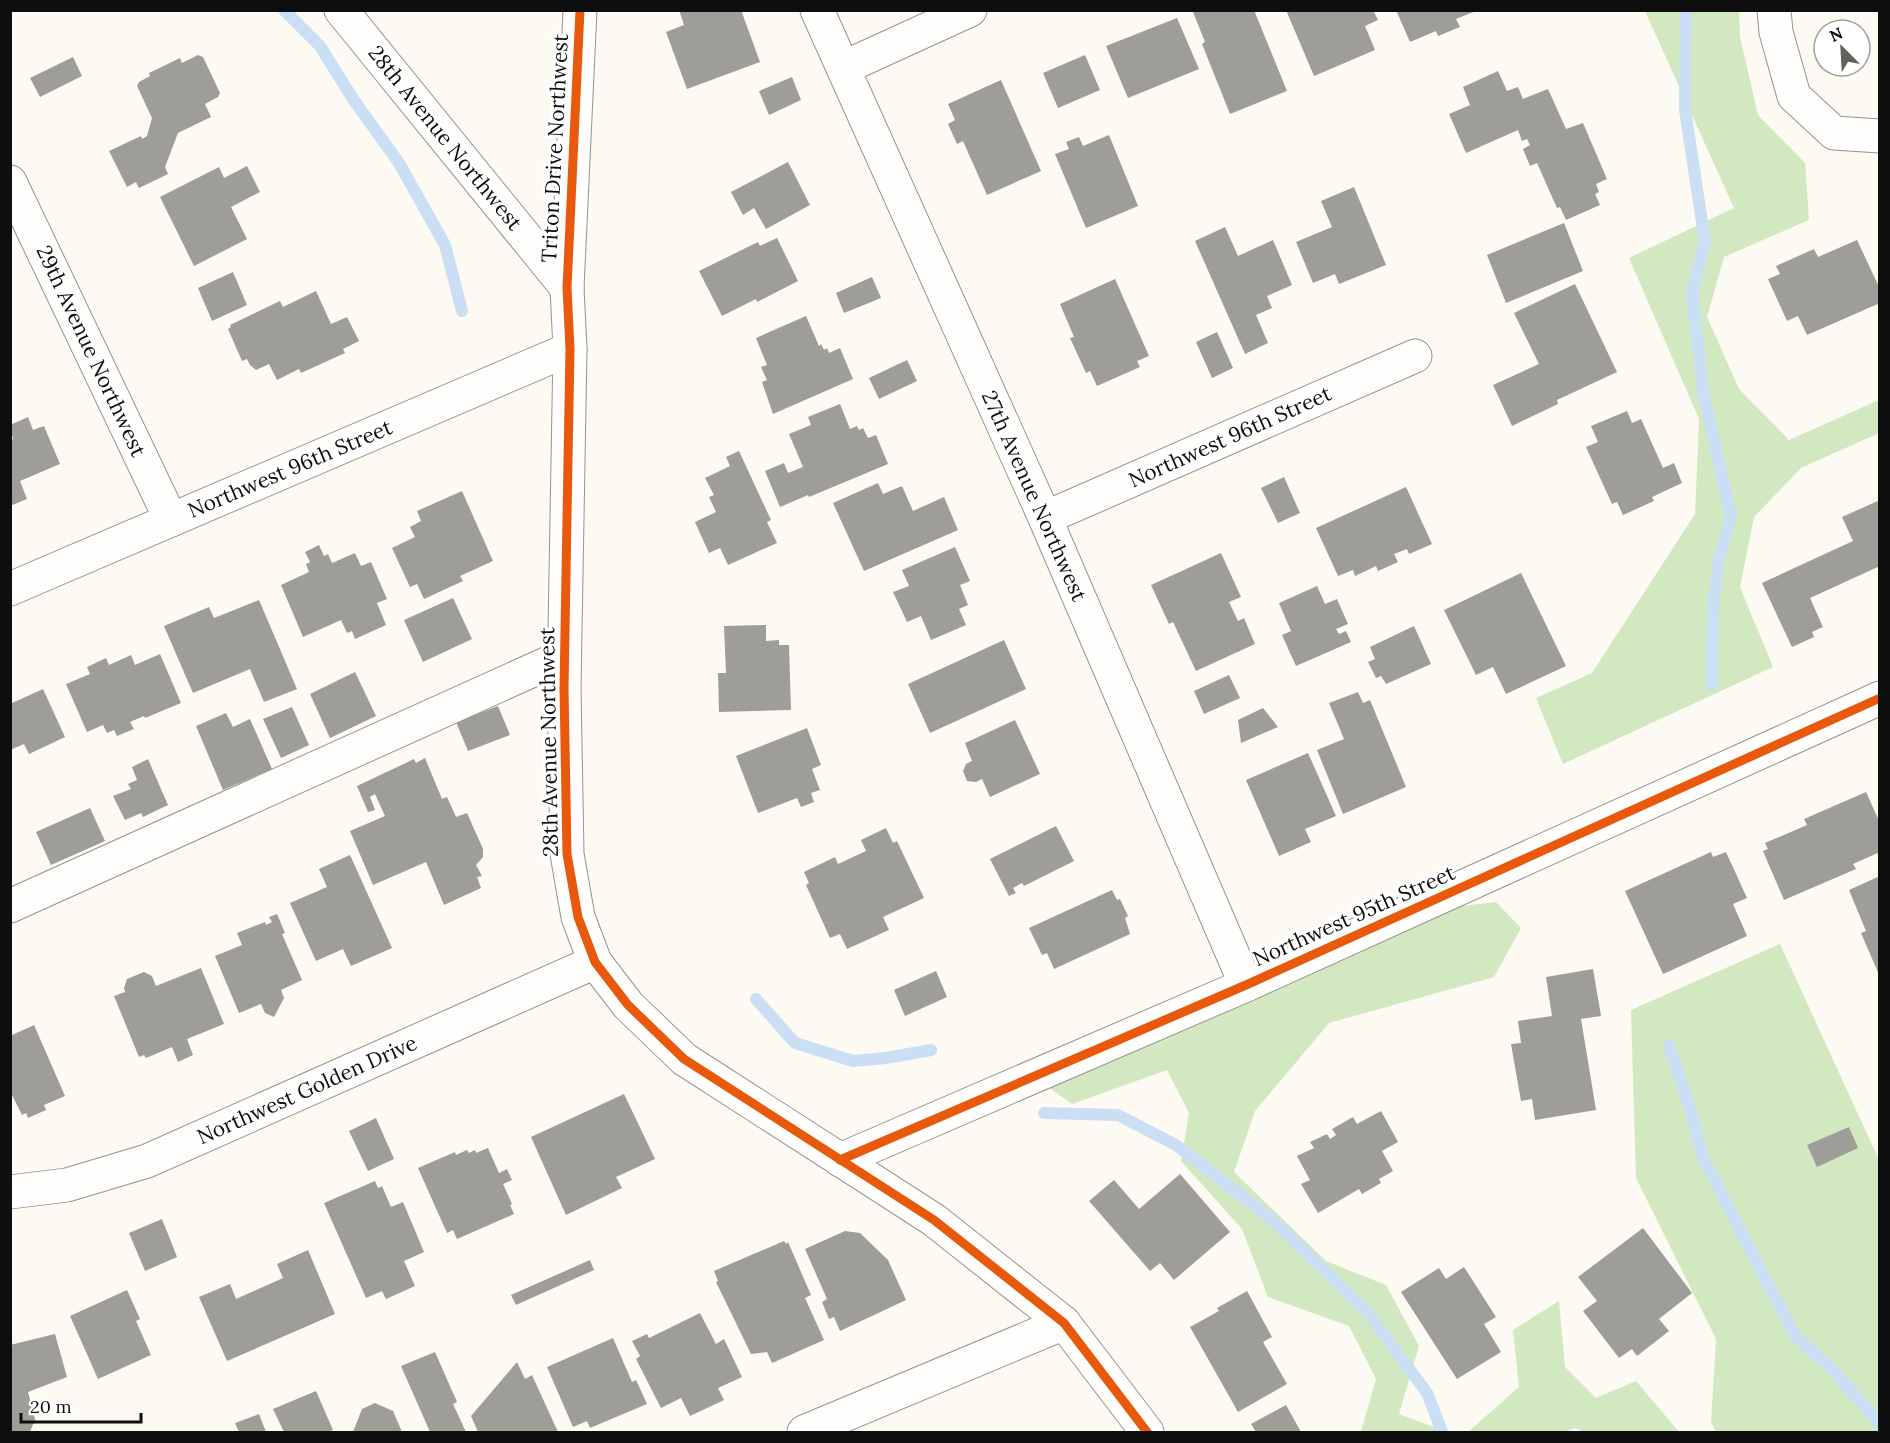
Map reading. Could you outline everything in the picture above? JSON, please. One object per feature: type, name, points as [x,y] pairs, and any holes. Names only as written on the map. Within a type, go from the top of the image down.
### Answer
[{"type":"street","name":"28th Avenue Northwest","points":[[341,10],[567,288],[570,349],[564,656],[567,854],[578,917],[595,962],[628,1005],[684,1059],[934,1221],[1064,1323],[1147,1432]]},
{"type":"street","name":"Triton Drive Northwest","points":[[567,288],[579,10]]},
{"type":"street","name":"27th Avenue Northwest","points":[[817,10],[1044,518],[1246,985]]},
{"type":"street","points":[[843,68],[970,10]]},
{"type":"street","points":[[1774,10],[1776,32],[1794,96],[1833,133],[1880,136]]},
{"type":"street","name":"29th Avenue Northwest","points":[[10,182],[171,520]]},
{"type":"street","name":"Northwest 96th Street","points":[[10,589],[570,349]]},
{"type":"street","name":"Northwest 96th Street","points":[[1044,518],[1415,356]]},
{"type":"street","points":[[10,906],[564,656]]},
{"type":"street","name":"Northwest 95th Street","points":[[840,1160],[1246,985],[1880,698]]},
{"type":"street","name":"Northwest Golden Drive","points":[[10,1192],[67,1185],[147,1161],[595,962]]},
{"type":"street","points":[[804,1432],[1064,1323]]},
{"type":"green space","points":[[1645,11],[1739,11],[1740,37],[1758,115],[1805,163],[1809,220],[1724,257],[1707,317],[1739,389],[1789,440],[1879,400],[1879,433],[1801,468],[1754,517],[1740,587],[1773,667],[1563,764],[1536,698],[1592,673],[1695,514],[1699,419],[1629,258],[1734,208]]},
{"type":"green space","points":[[1496,902],[1521,928],[1494,977],[1329,1023],[1255,1111],[1234,1172],[1326,1261],[1386,1285],[1419,1346],[1399,1414],[1447,1432],[1361,1432],[1376,1379],[1349,1326],[1268,1297],[1242,1229],[1181,1161],[1189,1113],[1167,1070],[1072,1104],[1041,1082],[1428,910]]},
{"type":"green space","points":[[1780,944],[1879,1160],[1879,1432],[1716,1432],[1711,1422],[1716,1339],[1636,1178],[1631,1010]]},
{"type":"green space","points":[[1559,1301],[1565,1367],[1596,1398],[1636,1381],[1679,1432],[1584,1432],[1575,1428],[1565,1432],[1468,1432],[1519,1387],[1513,1330]]},
{"type":"building","points":[[679,10],[741,10],[760,62],[687,89],[666,32],[684,25]]},
{"type":"building","points":[[1197,10],[1254,10],[1287,91],[1230,114],[1202,44],[1205,42],[1193,12]]},
{"type":"building","points":[[1286,10],[1373,10],[1378,20],[1365,26],[1375,50],[1314,76]]},
{"type":"building","points":[[1396,10],[1476,11],[1456,19],[1460,27],[1438,36],[1436,31],[1410,42]]},
{"type":"building","points":[[1177,18],[1199,69],[1128,98],[1106,46]]},
{"type":"building","points":[[198,55],[203,57],[220,93],[218,97],[205,104],[211,117],[178,133],[165,167],[168,174],[139,188],[136,182],[127,187],[109,151],[141,136],[142,139],[147,136],[152,118],[137,86],[139,82],[150,76],[149,73],[180,58],[182,63]]},
{"type":"building","points":[[1085,55],[1100,90],[1058,108],[1043,73]]},
{"type":"building","points":[[73,57],[82,76],[40,97],[30,78]]},
{"type":"building","points":[[1498,71],[1507,91],[1518,87],[1523,99],[1548,89],[1566,129],[1583,123],[1607,179],[1596,184],[1599,192],[1595,194],[1600,205],[1566,220],[1560,207],[1557,208],[1537,163],[1530,166],[1523,149],[1530,145],[1527,139],[1522,141],[1518,130],[1466,153],[1449,114],[1470,105],[1463,87]]},
{"type":"building","points":[[792,77],[801,100],[769,115],[759,91]]},
{"type":"building","points":[[1001,80],[1041,171],[987,195],[963,141],[957,144],[948,124],[955,120],[948,104]]},
{"type":"building","points":[[1109,135],[1138,206],[1086,228],[1055,154],[1069,149],[1066,142],[1079,137],[1083,146]]},
{"type":"building","points":[[788,162],[810,205],[766,229],[754,208],[743,215],[731,192]]},
{"type":"building","points":[[247,166],[260,192],[231,207],[247,239],[194,266],[160,197],[219,167],[224,178]]},
{"type":"building","points":[[1354,187],[1386,265],[1339,284],[1335,274],[1313,283],[1296,242],[1332,227],[1321,201]]},
{"type":"building","points":[[1564,223],[1583,271],[1506,303],[1487,255]]},
{"type":"building","points":[[1225,227],[1238,256],[1273,240],[1292,285],[1267,296],[1272,308],[1256,315],[1268,343],[1245,354],[1195,241]]},
{"type":"building","points":[[777,238],[798,281],[757,302],[756,299],[722,316],[699,271],[758,242],[760,246]]},
{"type":"building","points":[[1857,240],[1880,289],[1880,303],[1807,335],[1798,316],[1787,321],[1768,279],[1780,274],[1776,266],[1814,249],[1818,257]]},
{"type":"building","points":[[233,272],[247,305],[212,321],[198,288]]},
{"type":"building","points":[[872,277],[881,298],[844,313],[836,293]]},
{"type":"building","points":[[1115,279],[1149,356],[1137,361],[1140,367],[1097,386],[1090,371],[1086,373],[1070,338],[1074,337],[1060,304]]},
{"type":"building","points":[[1575,284],[1617,372],[1557,400],[1558,404],[1512,426],[1493,385],[1539,364],[1514,313]]},
{"type":"building","points":[[316,291],[331,324],[347,317],[359,341],[343,349],[345,353],[301,373],[299,369],[277,380],[269,364],[256,370],[247,359],[242,361],[228,329],[230,325],[280,301],[283,307]]},
{"type":"building","points":[[806,316],[819,346],[821,344],[824,350],[827,348],[829,353],[840,348],[853,379],[773,414],[762,382],[767,380],[761,367],[767,365],[756,338]]},
{"type":"building","points":[[1217,332],[1233,368],[1212,378],[1196,342]]},
{"type":"building","points":[[907,360],[917,381],[879,399],[869,378]]},
{"type":"building","points":[[840,404],[850,429],[857,426],[859,430],[863,428],[868,438],[876,435],[888,464],[780,507],[765,471],[784,463],[788,473],[803,467],[789,434],[811,425],[808,417]]},
{"type":"building","points":[[1627,411],[1632,423],[1641,419],[1663,468],[1674,463],[1682,483],[1652,497],[1654,501],[1623,515],[1617,502],[1612,504],[1586,447],[1598,442],[1591,426]]},
{"type":"building","points":[[28,417],[33,430],[44,426],[60,464],[20,481],[27,499],[10,506],[10,441],[13,439],[10,425]]},
{"type":"building","points":[[739,451],[771,520],[767,522],[777,543],[728,565],[720,548],[709,553],[695,522],[716,512],[709,497],[714,495],[705,478],[730,466],[726,457]]},
{"type":"building","points":[[1284,477],[1300,513],[1278,523],[1261,488]]},
{"type":"building","points":[[878,483],[883,494],[902,486],[913,511],[944,497],[958,530],[864,571],[833,503]]},
{"type":"building","points":[[1406,487],[1432,544],[1409,554],[1407,549],[1394,554],[1398,562],[1378,571],[1376,566],[1355,576],[1353,570],[1338,576],[1316,528]]},
{"type":"building","points":[[462,491],[493,561],[460,576],[463,581],[424,599],[417,584],[410,587],[392,548],[415,537],[410,527],[421,521],[417,511]]},
{"type":"building","points":[[1880,500],[1880,566],[1810,598],[1823,627],[1812,632],[1814,637],[1792,647],[1762,583],[1853,541],[1842,517]]},
{"type":"building","points":[[319,545],[324,556],[328,554],[332,563],[355,553],[361,566],[371,562],[387,599],[377,603],[386,625],[355,639],[352,631],[347,633],[341,620],[303,637],[281,585],[309,572],[306,564],[310,562],[305,552]]},
{"type":"building","points":[[955,547],[970,581],[960,585],[968,605],[959,609],[966,625],[931,640],[921,616],[907,622],[893,592],[909,586],[902,570]]},
{"type":"building","points":[[1221,553],[1241,597],[1229,602],[1238,621],[1244,618],[1255,644],[1196,671],[1173,622],[1169,624],[1151,585]]},
{"type":"building","points":[[1521,573],[1566,666],[1506,694],[1493,667],[1476,675],[1444,610]]},
{"type":"building","points":[[1317,586],[1325,604],[1337,599],[1348,624],[1336,629],[1339,634],[1346,631],[1351,642],[1296,666],[1282,635],[1291,631],[1279,603]]},
{"type":"building","points":[[453,598],[472,639],[423,662],[404,620]]},
{"type":"building","points":[[259,600],[297,689],[264,702],[250,669],[193,693],[164,626],[209,607],[214,618]]},
{"type":"building","points":[[766,625],[766,641],[779,640],[779,645],[789,645],[791,710],[719,712],[718,673],[726,673],[724,626]]},
{"type":"building","points":[[1414,626],[1431,664],[1386,684],[1381,676],[1376,678],[1368,662],[1375,659],[1370,647]]},
{"type":"building","points":[[1004,640],[1026,689],[930,733],[908,684]]},
{"type":"building","points":[[160,654],[181,703],[130,722],[134,729],[117,736],[114,730],[107,733],[103,725],[87,732],[66,684],[90,674],[87,667],[106,658],[109,665],[131,655],[135,665]]},
{"type":"building","points":[[355,672],[376,716],[330,738],[310,694]]},
{"type":"building","points":[[1229,675],[1240,698],[1204,714],[1194,691]]},
{"type":"building","points":[[43,689],[65,737],[29,754],[24,744],[10,750],[10,704]]},
{"type":"building","points":[[1358,692],[1363,703],[1370,700],[1406,787],[1343,814],[1317,750],[1344,739],[1329,703]]},
{"type":"building","points":[[498,706],[510,735],[468,751],[456,722]]},
{"type":"building","points":[[292,707],[309,745],[281,758],[263,719]]},
{"type":"building","points":[[1263,708],[1278,727],[1241,743],[1238,720]]},
{"type":"building","points":[[226,713],[233,727],[250,719],[272,769],[223,790],[196,726]]},
{"type":"building","points":[[1015,720],[1040,774],[990,797],[982,779],[976,782],[967,781],[963,771],[966,764],[972,761],[965,743]]},
{"type":"building","points":[[807,728],[821,765],[812,769],[820,790],[811,793],[814,802],[801,807],[797,798],[758,813],[736,756]]},
{"type":"building","points":[[1308,753],[1336,816],[1305,829],[1311,842],[1279,856],[1246,780]]},
{"type":"building","points":[[425,758],[442,799],[447,797],[456,817],[467,813],[483,849],[483,857],[476,865],[482,876],[477,877],[481,888],[444,905],[426,862],[373,885],[350,831],[385,816],[375,794],[370,797],[375,810],[368,812],[357,786],[414,759],[416,763]]},
{"type":"building","points":[[148,759],[168,805],[143,817],[141,813],[125,820],[113,796],[131,789],[128,784],[137,780],[132,767]]},
{"type":"building","points":[[1866,792],[1880,823],[1880,852],[1853,864],[1856,869],[1784,900],[1763,851],[1768,849],[1765,843],[1807,825],[1804,819]]},
{"type":"building","points":[[90,808],[105,841],[51,865],[36,832]]},
{"type":"building","points":[[1056,826],[1074,861],[1024,886],[1022,883],[1013,888],[1016,893],[1009,896],[990,859]]},
{"type":"building","points":[[886,828],[893,843],[897,841],[924,898],[883,917],[889,930],[847,949],[840,934],[830,938],[806,885],[809,883],[804,872],[835,857],[838,864],[866,851],[861,840]]},
{"type":"building","points":[[1711,852],[1713,857],[1726,852],[1747,898],[1733,904],[1747,936],[1663,974],[1625,891]]},
{"type":"building","points":[[350,855],[392,948],[351,966],[343,949],[316,961],[290,903],[327,887],[319,869]]},
{"type":"building","points":[[1880,876],[1880,977],[1861,933],[1866,931],[1849,890]]},
{"type":"building","points":[[1112,890],[1117,900],[1120,899],[1128,916],[1125,918],[1130,934],[1054,969],[1047,953],[1042,955],[1029,928]]},
{"type":"building","points":[[277,914],[285,933],[282,934],[302,980],[281,990],[284,998],[274,1017],[265,1013],[261,1004],[239,1013],[215,956],[242,945],[237,933],[265,922],[266,925],[272,922],[269,917]]},
{"type":"building","points":[[201,968],[224,1024],[187,1039],[193,1055],[178,1062],[172,1047],[146,1058],[144,1055],[139,1057],[114,996],[125,992],[127,979],[144,972],[152,976],[156,986]]},
{"type":"building","points":[[1593,969],[1601,1016],[1581,1019],[1596,1110],[1535,1120],[1532,1099],[1521,1101],[1511,1044],[1521,1043],[1518,1021],[1552,1016],[1546,977]]},
{"type":"building","points":[[936,971],[947,997],[905,1016],[894,990]]},
{"type":"building","points":[[34,1025],[65,1096],[44,1105],[46,1110],[28,1118],[26,1113],[22,1115],[10,1091],[10,1036]]},
{"type":"building","points":[[624,1094],[655,1159],[616,1177],[622,1188],[566,1215],[531,1137]]},
{"type":"building","points":[[1381,1111],[1398,1142],[1382,1151],[1393,1171],[1379,1179],[1381,1183],[1362,1194],[1359,1189],[1318,1213],[1301,1184],[1310,1180],[1297,1156],[1314,1148],[1310,1142],[1327,1134],[1330,1139],[1336,1135],[1332,1129],[1353,1117],[1357,1124]]},
{"type":"building","points":[[376,1118],[394,1159],[368,1171],[349,1131]]},
{"type":"building","points":[[1849,1127],[1858,1148],[1817,1167],[1807,1145]]},
{"type":"building","points":[[488,1148],[499,1173],[507,1169],[512,1180],[503,1184],[514,1214],[457,1239],[453,1230],[447,1233],[418,1168],[455,1152],[456,1155],[467,1150],[469,1153],[475,1150],[476,1153]]},
{"type":"building","points":[[1180,1174],[1230,1232],[1174,1280],[1160,1263],[1150,1271],[1089,1201],[1114,1180],[1139,1209]]},
{"type":"building","points":[[375,1181],[378,1188],[382,1186],[391,1207],[403,1202],[424,1252],[404,1261],[415,1286],[386,1299],[382,1291],[366,1298],[324,1203]]},
{"type":"building","points":[[162,1219],[177,1257],[145,1271],[129,1233]]},
{"type":"building","points":[[1643,1228],[1692,1293],[1659,1319],[1669,1331],[1637,1356],[1632,1349],[1619,1358],[1583,1311],[1597,1301],[1578,1277]]},
{"type":"building","points":[[845,1231],[860,1233],[888,1260],[906,1300],[840,1331],[834,1317],[829,1319],[822,1302],[827,1299],[805,1249]]},
{"type":"building","points":[[784,1241],[786,1244],[788,1242],[811,1295],[805,1298],[824,1340],[772,1363],[767,1352],[751,1354],[716,1282],[718,1281],[714,1271]]},
{"type":"building","points":[[308,1250],[335,1314],[227,1361],[199,1297],[230,1284],[236,1299],[283,1278],[277,1264]]},
{"type":"building","points":[[590,1260],[594,1270],[516,1305],[511,1295]]},
{"type":"building","points":[[1464,1267],[1496,1317],[1484,1324],[1501,1352],[1457,1379],[1401,1292],[1439,1268],[1446,1279]]},
{"type":"building","points":[[127,1290],[140,1319],[136,1321],[151,1355],[98,1379],[70,1316]]},
{"type":"building","points":[[1247,1291],[1272,1337],[1263,1342],[1287,1384],[1238,1412],[1190,1327],[1219,1311],[1217,1308]]},
{"type":"building","points":[[700,1313],[716,1344],[724,1339],[742,1377],[718,1388],[724,1400],[690,1416],[681,1398],[661,1408],[636,1359],[640,1356],[632,1341],[647,1334],[649,1338]]},
{"type":"building","points":[[55,1334],[67,1377],[28,1392],[36,1423],[33,1424],[30,1432],[10,1432],[10,1345]]},
{"type":"building","points":[[613,1338],[632,1382],[636,1380],[647,1404],[590,1428],[587,1421],[573,1427],[547,1367]]},
{"type":"building","points":[[435,1352],[457,1402],[453,1404],[466,1432],[430,1432],[401,1366]]},
{"type":"building","points":[[517,1362],[525,1379],[532,1375],[558,1432],[478,1432],[471,1416]]},
{"type":"building","points":[[316,1391],[333,1430],[284,1432],[273,1409]]},
{"type":"building","points":[[375,1403],[393,1411],[402,1432],[353,1432],[362,1409]]},
{"type":"building","points":[[1286,1405],[1301,1432],[1256,1432],[1251,1424]]},
{"type":"building","points":[[259,1414],[266,1432],[239,1432],[235,1423]]},
{"type":"waterway","points":[[284,10],[320,46],[353,99],[399,163],[445,245],[462,311]]},
{"type":"waterway","points":[[1686,10],[1685,110],[1705,242],[1692,294],[1704,396],[1731,516],[1719,559],[1713,605],[1712,685]]},
{"type":"waterway","points":[[756,999],[795,1043],[853,1061],[931,1050]]},
{"type":"waterway","points":[[1669,1045],[1690,1108],[1703,1158],[1795,1336],[1831,1368],[1880,1424]]},
{"type":"waterway","points":[[1044,1113],[1118,1115],[1176,1145],[1269,1217],[1368,1313],[1427,1393],[1442,1432]]},
{"type":"cycle path","points":[[580,10],[567,288],[570,349],[564,688],[567,854],[578,917],[595,962],[628,1005],[684,1059],[934,1220],[1064,1323],[1147,1432]]},
{"type":"cycle path","points":[[840,1160],[1246,985],[1880,698]]}]
